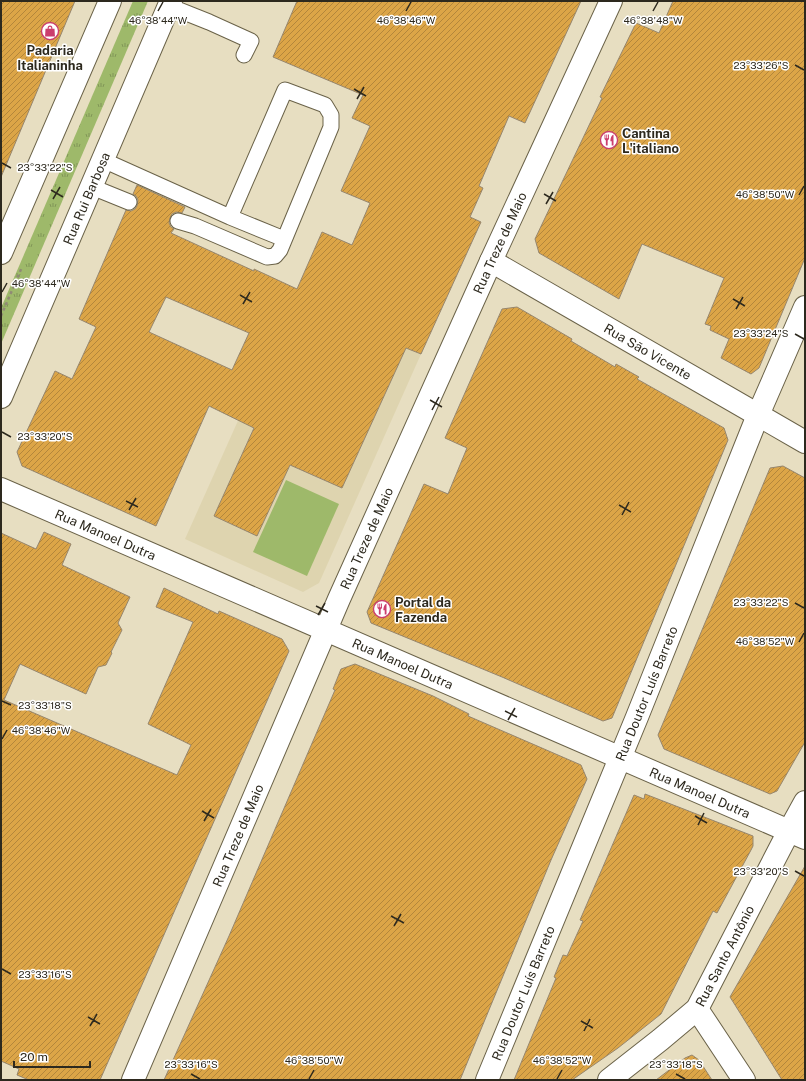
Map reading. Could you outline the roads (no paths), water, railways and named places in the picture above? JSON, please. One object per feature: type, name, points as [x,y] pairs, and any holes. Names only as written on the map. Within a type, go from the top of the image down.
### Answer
[{"type":"street","points":[[1,253],[110,1]]},
{"type":"street","name":"Rua Treze de Maio","points":[[133,1080],[326,630],[491,261],[611,1]]},
{"type":"street","name":"Rua Rui Barbosa","points":[[1,397],[170,3]]},
{"type":"street","name":"Rua São Vicente","points":[[491,261],[805,442]]},
{"type":"street","name":"Rua Doutor Luís Barreto","points":[[487,1080],[638,716],[758,415],[805,307]]},
{"type":"street","name":"Rua Manoel Dutra","points":[[1,489],[797,834]]},
{"type":"street","name":"Rua Santo Antônio","points":[[609,1080],[660,1040],[697,1008],[797,834],[805,802]]},
{"type":"street","points":[[697,1008],[744,1080]]},
{"type":"lane","points":[[170,3],[251,41],[244,54]]},
{"type":"lane","points":[[178,221],[195,226],[267,258],[275,256],[280,250],[331,127],[331,115],[325,106],[285,90],[230,217]]},
{"type":"lane","points":[[103,160],[230,217],[284,239]]},
{"type":"lane","points":[[92,187],[129,202]]},
{"type":"place","name":"Padaria Italianinha","points":[[50,31]]},
{"type":"place","name":"Cantina L'italiano","points":[[609,140]]},
{"type":"place","name":"Portal da Fazenda","points":[[382,609]]}]
